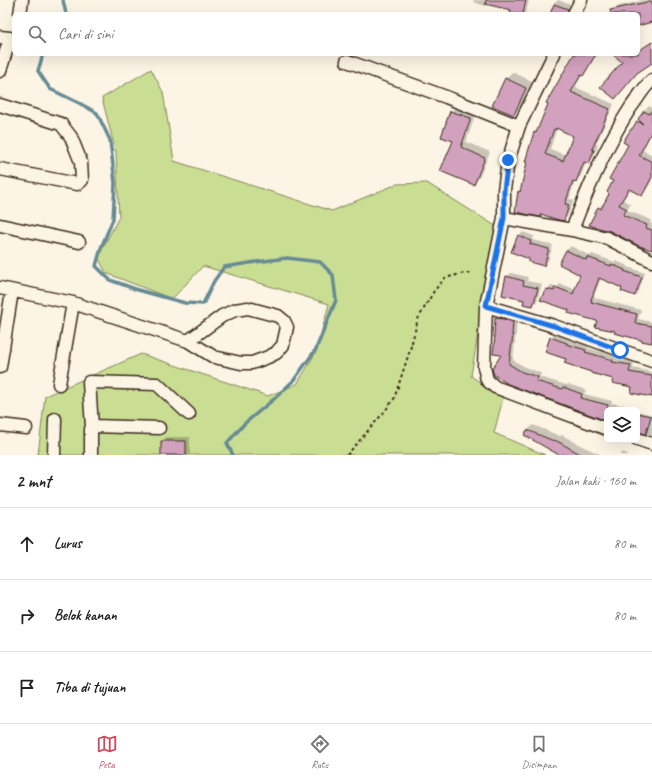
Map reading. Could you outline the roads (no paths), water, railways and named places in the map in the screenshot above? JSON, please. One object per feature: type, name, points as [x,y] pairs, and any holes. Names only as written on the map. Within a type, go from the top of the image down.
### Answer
[{"type":"street","points":[[20,12],[22,0]]},
{"type":"street","points":[[575,12],[581,0]]},
{"type":"street","points":[[0,71],[8,35]]},
{"type":"street","points":[[553,56],[519,126],[508,160],[504,190],[504,218],[486,306],[484,367],[487,380],[496,387],[604,428]]},
{"type":"street","points":[[347,61],[446,97],[519,126]]},
{"type":"street","points":[[572,230],[592,180],[622,121],[645,87],[652,80]]},
{"type":"street","points":[[0,105],[61,124],[71,136],[81,162],[82,180],[77,184],[0,169]]},
{"type":"street","points":[[504,218],[607,238],[652,261]]},
{"type":"street","points":[[0,225],[79,242]]},
{"type":"street","points":[[0,288],[73,303],[188,341],[214,357],[241,363],[252,363],[276,353],[283,345],[287,327],[284,321],[278,316],[248,308],[235,310],[222,316],[188,341]]},
{"type":"street","points":[[0,367],[12,291]]},
{"type":"street","points":[[59,384],[73,303]]},
{"type":"street","points":[[486,306],[554,326],[652,361]]},
{"type":"street","points":[[91,455],[92,427],[89,382],[157,384],[189,414]]},
{"type":"street","points":[[54,455],[55,419]]},
{"type":"street","points":[[0,425],[26,428]]},
{"type":"street","points":[[92,427],[159,428]]},
{"type":"street","points":[[640,440],[652,444]]},
{"type":"waterway","points":[[63,0],[66,12]]},
{"type":"waterway","points":[[42,56],[38,71],[50,89],[97,113],[110,140],[115,183],[113,219],[101,248],[96,266],[110,280],[138,290],[185,303],[203,304],[214,281],[224,267],[287,258],[320,262],[333,275],[336,300],[316,349],[294,380],[244,424],[227,443],[233,455]]}]
